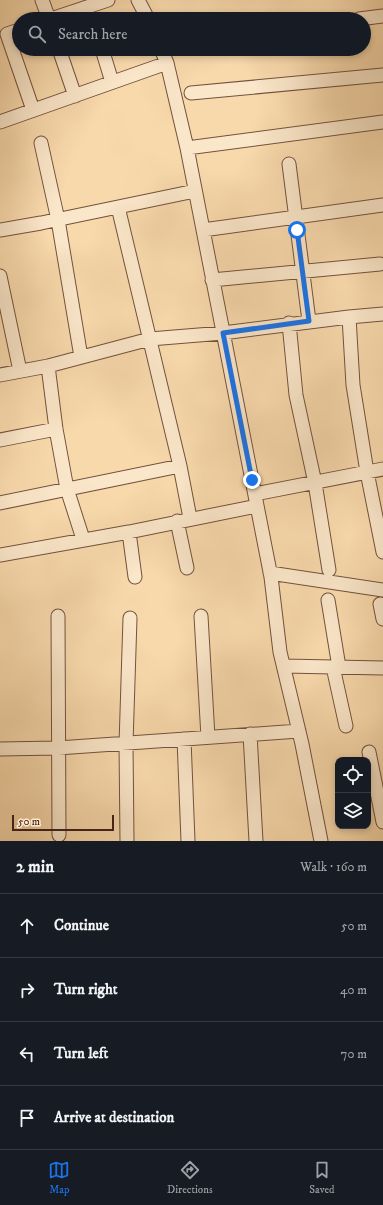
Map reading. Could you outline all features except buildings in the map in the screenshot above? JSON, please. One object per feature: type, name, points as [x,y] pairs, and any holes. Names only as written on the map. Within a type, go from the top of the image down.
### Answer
[{"type":"street","points":[[42,0],[47,12]]},
{"type":"street","points":[[77,12],[89,9],[108,0]]},
{"type":"street","points":[[138,0],[144,12]]},
{"type":"street","points":[[371,18],[383,16]]},
{"type":"street","points":[[12,32],[7,34],[12,49]]},
{"type":"street","points":[[15,56],[33,110]]},
{"type":"street","points":[[61,56],[75,96]]},
{"type":"street","points":[[104,56],[112,82]]},
{"type":"street","points":[[164,56],[187,148],[270,573],[280,652],[299,731],[321,841]]},
{"type":"street","points":[[0,122],[166,63]]},
{"type":"street","points":[[191,93],[383,75]]},
{"type":"street","points":[[187,148],[383,122]]},
{"type":"street","points":[[42,143],[58,220],[81,357]]},
{"type":"street","points":[[289,164],[309,321]]},
{"type":"street","points":[[0,230],[58,220],[195,192]]},
{"type":"street","points":[[203,230],[383,205]]},
{"type":"street","points":[[118,207],[180,466],[187,568]]},
{"type":"street","points":[[212,280],[302,270],[380,264]]},
{"type":"street","points":[[0,276],[20,371]]},
{"type":"street","points":[[0,375],[48,366],[150,339],[223,333],[289,323],[383,314]]},
{"type":"street","points":[[349,317],[353,385],[367,472],[383,552]]},
{"type":"street","points":[[289,323],[296,394],[315,483],[329,570]]},
{"type":"street","points":[[48,366],[56,429],[68,489],[83,539]]},
{"type":"street","points":[[0,440],[56,429]]},
{"type":"street","points":[[0,503],[180,466]]},
{"type":"street","points":[[0,555],[129,532],[184,520],[315,483],[383,469]]},
{"type":"street","points":[[129,532],[135,577]]},
{"type":"street","points":[[270,573],[383,590]]},
{"type":"street","points":[[328,600],[336,667],[346,726]]},
{"type":"street","points":[[380,604],[383,619]]},
{"type":"street","points":[[58,616],[59,835]]},
{"type":"street","points":[[201,616],[208,737]]},
{"type":"street","points":[[127,841],[126,744],[130,618]]},
{"type":"street","points":[[284,666],[383,668]]},
{"type":"street","points":[[0,749],[58,748],[126,744],[299,731]]},
{"type":"street","points":[[250,734],[256,841]]},
{"type":"street","points":[[184,739],[188,841]]},
{"type":"street","points":[[369,752],[383,822]]},
{"type":"route","points":[[252,480],[223,333],[309,321],[297,230]]}]
